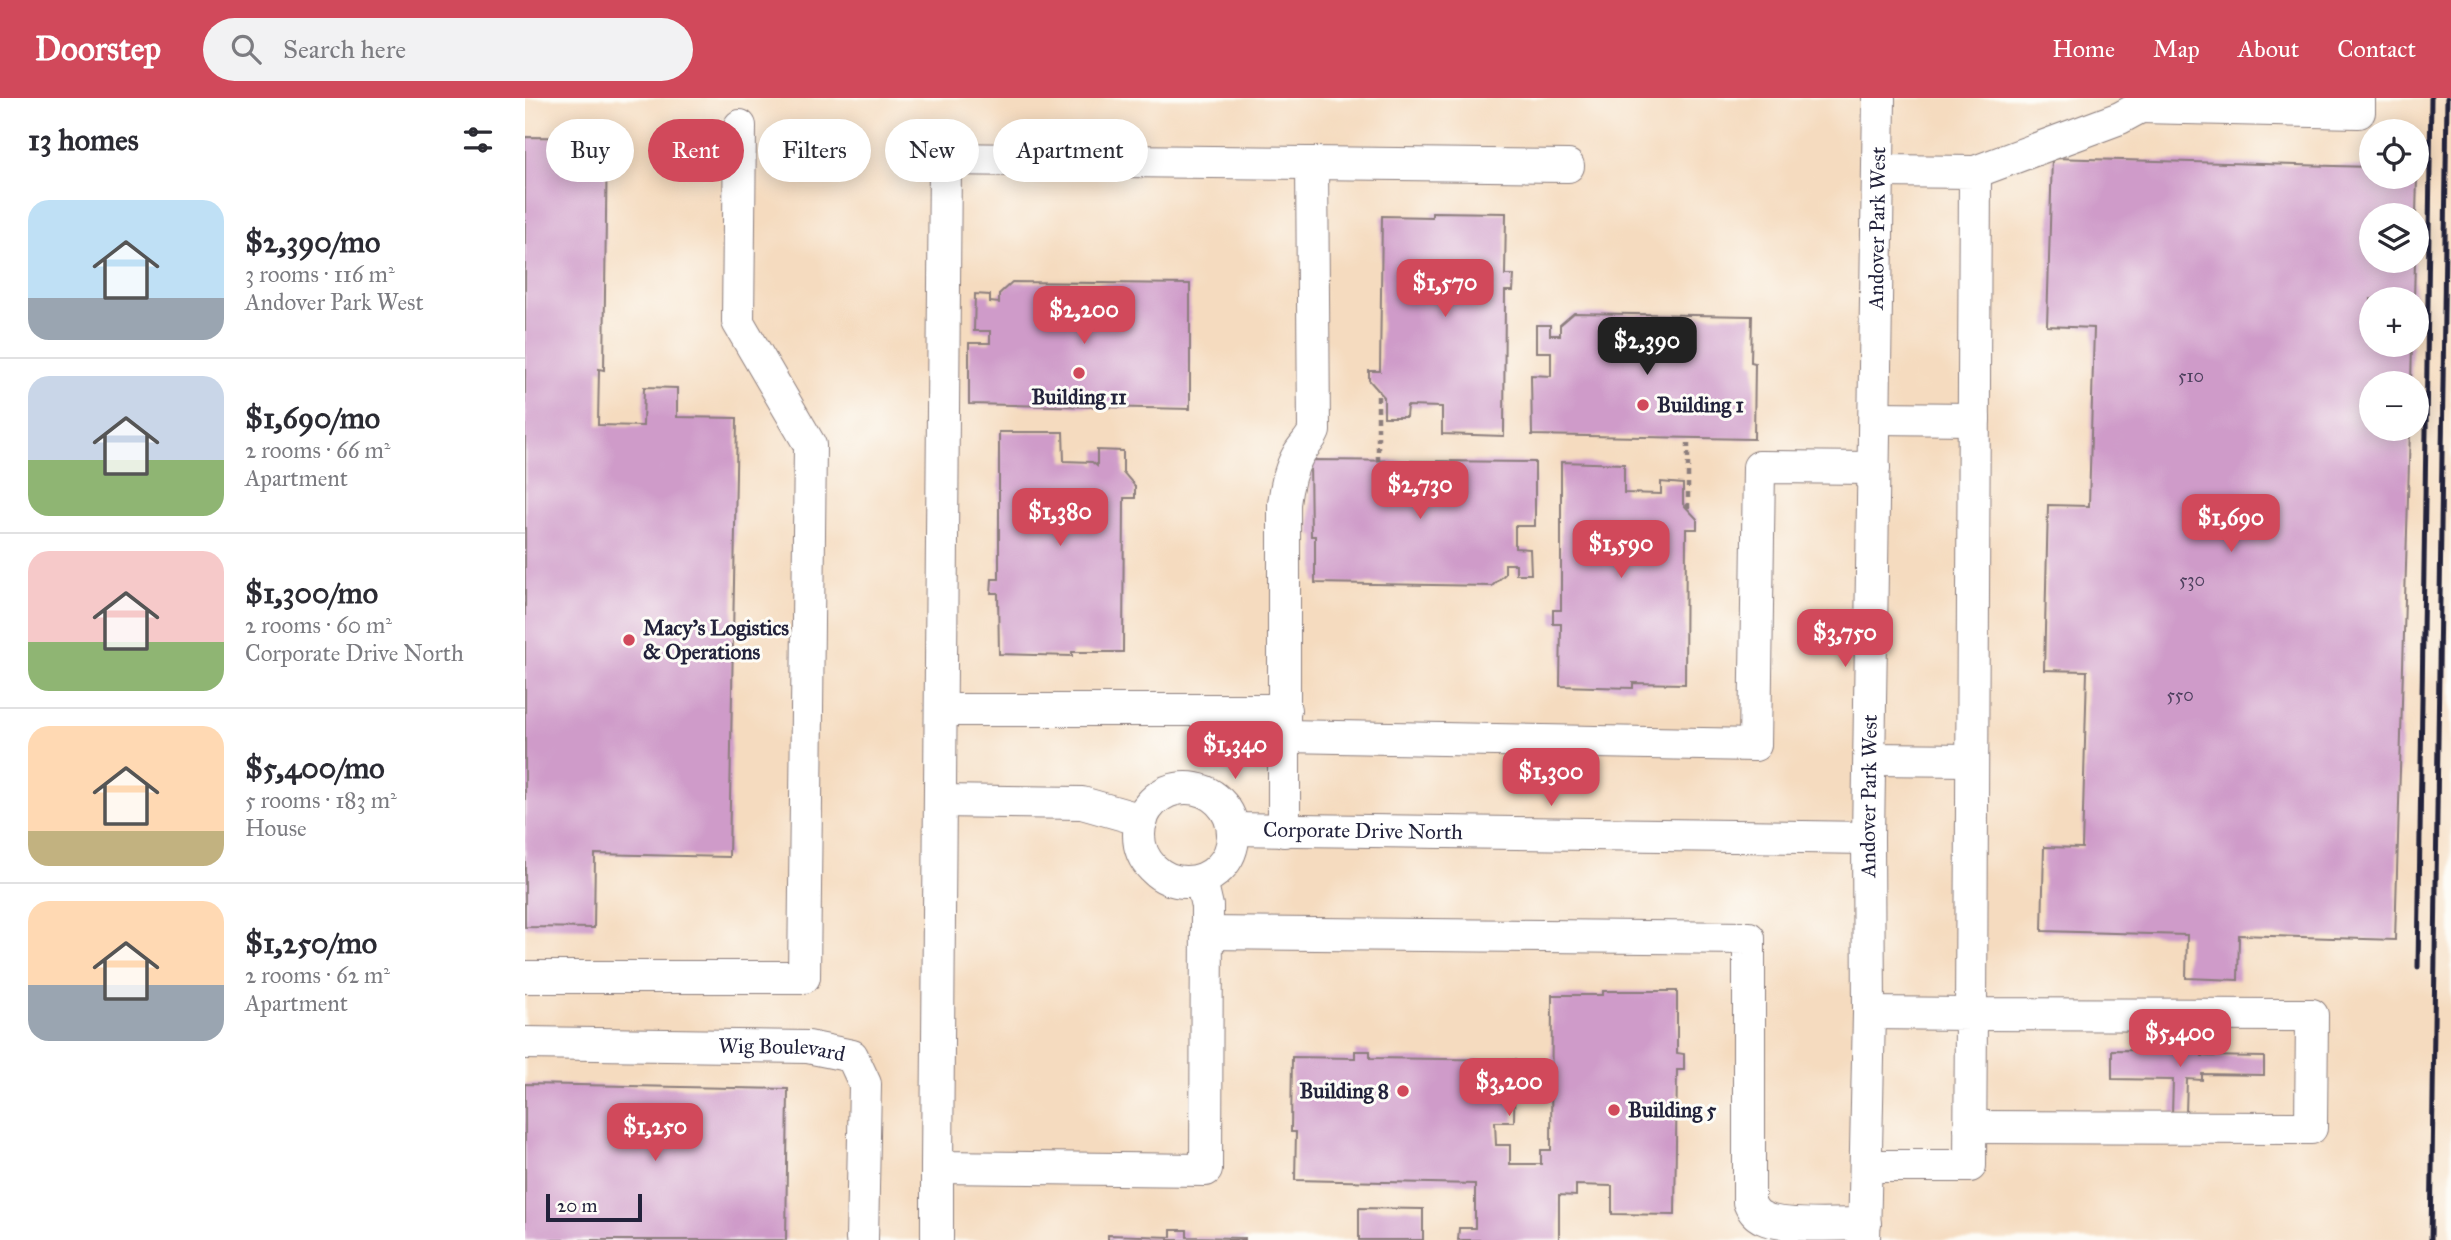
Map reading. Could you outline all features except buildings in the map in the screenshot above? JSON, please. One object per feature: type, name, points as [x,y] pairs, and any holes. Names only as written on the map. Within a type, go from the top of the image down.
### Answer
[{"type":"street","name":"Andover Park West","points":[[1865,1232],[1879,98]]},
{"type":"street","points":[[1879,171],[1975,172],[2120,118],[2149,103],[2359,112],[2360,98]]},
{"type":"street","points":[[937,1240],[945,159],[1568,166]]},
{"type":"street","points":[[1284,831],[1284,503],[1287,484],[1299,454],[1311,440],[1314,431],[1312,163]]},
{"type":"street","points":[[1866,1166],[1970,1166],[1975,172]]},
{"type":"street","points":[[525,977],[804,977],[810,445],[738,322],[739,182]]},
{"type":"street","points":[[1875,418],[1974,419]]},
{"type":"street","points":[[941,710],[1755,745],[1759,467],[1874,468]]},
{"type":"street","points":[[1870,759],[1972,760]]},
{"type":"street","name":"Corporate Drive North","points":[[1142,820],[1154,802],[1166,793],[1180,789],[1195,789],[1209,794],[1221,803],[1233,830],[1232,846],[1226,861],[1215,873],[1201,880]]},
{"type":"street","points":[[937,1167],[1206,1170],[1207,906],[1201,880],[1185,882],[1169,879],[1155,870],[1145,858],[1140,842],[1142,820],[1082,803],[940,801]]},
{"type":"street","name":"Corporate Drive North","points":[[1233,830],[1868,838]]},
{"type":"street","points":[[1207,933],[1749,938],[1749,1202],[1752,1211],[1765,1220],[1780,1223],[1865,1232]]},
{"type":"street","points":[[1869,1013],[2312,1015],[2311,1128],[1970,1127]]},
{"type":"street","name":"Wig Boulevard","points":[[525,1043],[808,1047],[852,1056],[865,1084],[862,1240]]},
{"type":"path","points":[[1378,390],[1378,461]]},
{"type":"path","points":[[1688,437],[1688,508]]},
{"type":"railway","points":[[2418,967],[2431,98]]},
{"type":"railway","points":[[2431,1240],[2447,98]]},
{"type":"place","name":"Building 11","points":[[1079,373]]},
{"type":"place","name":"Building 1","points":[[1643,405]]},
{"type":"place","name":"Macy's Logistics & Operations","points":[[629,640]]},
{"type":"place","name":"Building 8","points":[[1403,1091]]},
{"type":"place","name":"Building 5","points":[[1614,1110]]}]
